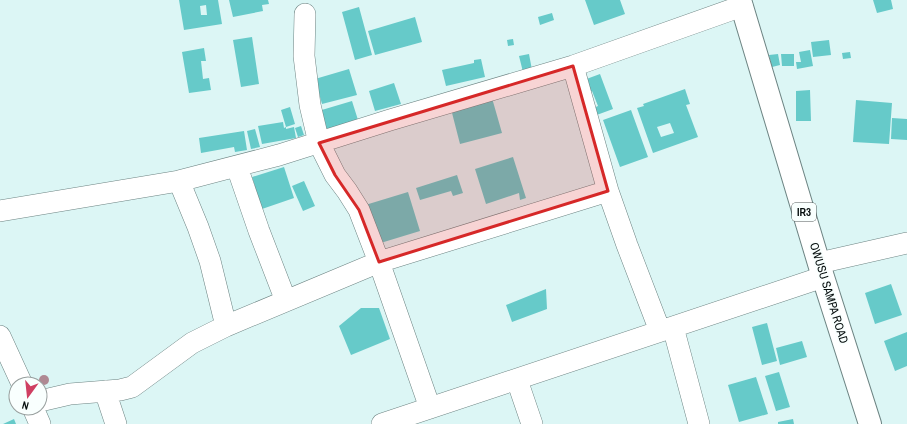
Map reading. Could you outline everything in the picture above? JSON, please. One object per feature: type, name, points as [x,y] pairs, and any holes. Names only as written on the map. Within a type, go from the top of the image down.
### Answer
[{"type":"main road","name":"OWUSU SAMPA ROAD","points":[[741,3],[821,270],[870,424]]},
{"type":"street","points":[[0,211],[179,181],[319,143],[390,120],[573,66],[741,3]]},
{"type":"street","points":[[305,14],[304,56],[310,105],[319,143],[335,174],[359,210],[379,262],[430,408]]},
{"type":"street","points":[[573,66],[608,191],[627,245],[667,329],[699,424]]},
{"type":"street","points":[[237,166],[259,231],[286,301]]},
{"type":"street","points":[[179,181],[210,261],[226,326]]},
{"type":"street","points":[[48,399],[70,394],[120,390],[132,387],[192,344],[226,326],[379,262],[608,191]]},
{"type":"street","points":[[382,424],[667,329],[821,270],[907,243]]},
{"type":"street","points":[[0,336],[18,376]]},
{"type":"street","points":[[517,380],[532,424]]},
{"type":"street","points":[[105,391],[116,424]]},
{"type":"highlighted area","points":[[573,66],[608,191],[379,262],[359,210],[335,175],[319,143]]},
{"type":"building","points":[[179,0],[218,0],[222,24],[184,30]],"holes":[[[206,5],[207,15],[201,15],[200,6]]]},
{"type":"building","points":[[229,0],[268,0],[269,4],[262,5],[263,11],[233,17]]},
{"type":"building","points":[[585,0],[620,0],[625,14],[594,25]]},
{"type":"building","points":[[873,0],[891,0],[893,9],[877,13]]},
{"type":"building","points":[[359,7],[372,55],[355,60],[342,12]]},
{"type":"building","points":[[552,13],[554,20],[540,25],[538,17]]},
{"type":"building","points":[[415,17],[422,42],[375,55],[368,31]]},
{"type":"building","points":[[252,37],[259,84],[241,87],[233,40]]},
{"type":"building","points":[[513,39],[514,45],[508,46],[507,40]]},
{"type":"building","points":[[829,40],[831,55],[813,57],[811,42]]},
{"type":"building","points":[[204,48],[206,61],[201,61],[203,79],[209,78],[211,90],[189,93],[182,52]]},
{"type":"building","points":[[810,50],[813,66],[797,69],[796,62],[801,62],[799,52]]},
{"type":"building","points":[[850,52],[851,58],[843,59],[842,53]]},
{"type":"building","points":[[529,54],[532,70],[523,72],[519,56]]},
{"type":"building","points":[[778,54],[780,65],[772,67],[769,55]]},
{"type":"building","points":[[781,54],[794,54],[794,66],[782,66]]},
{"type":"building","points":[[481,59],[485,77],[446,86],[442,70],[474,63],[474,60]]},
{"type":"building","points":[[349,69],[357,95],[322,104],[315,79]]},
{"type":"building","points":[[600,74],[613,109],[594,116],[591,109],[598,106],[592,91],[586,94],[581,81]]},
{"type":"building","points":[[394,83],[401,104],[375,111],[369,91]]},
{"type":"building","points":[[685,89],[690,104],[686,105],[698,137],[653,153],[637,108],[644,106],[643,104]],"holes":[[[670,123],[674,133],[661,137],[657,127]]]},
{"type":"building","points":[[810,90],[811,121],[796,121],[796,91]]},
{"type":"building","points":[[492,98],[502,133],[460,144],[451,109]]},
{"type":"building","points":[[856,100],[892,103],[889,144],[853,142]]},
{"type":"building","points":[[352,101],[358,120],[321,131],[315,112]]},
{"type":"building","points":[[290,107],[295,124],[286,127],[281,110]]},
{"type":"building","points":[[631,110],[648,157],[620,167],[603,120]]},
{"type":"building","points":[[892,118],[907,119],[907,140],[891,139]]},
{"type":"building","points":[[283,122],[284,128],[286,127],[286,129],[294,127],[296,138],[262,144],[258,126]]},
{"type":"building","points":[[301,126],[304,135],[298,137],[295,128]]},
{"type":"building","points":[[255,129],[260,147],[251,149],[247,131]]},
{"type":"building","points":[[244,131],[247,150],[235,152],[234,147],[201,153],[199,138]]},
{"type":"building","points":[[513,157],[526,198],[520,200],[519,193],[486,204],[475,169]]},
{"type":"building","points":[[284,167],[294,198],[262,209],[252,177]]},
{"type":"building","points":[[457,175],[463,193],[453,196],[451,191],[420,200],[416,188]]},
{"type":"building","points":[[304,181],[315,206],[303,211],[292,186]]},
{"type":"building","points":[[408,192],[420,231],[374,245],[362,206]]},
{"type":"building","points":[[891,284],[902,315],[875,324],[865,293]]},
{"type":"building","points":[[546,289],[547,309],[512,322],[506,305]]},
{"type":"building","points":[[361,308],[379,308],[390,339],[351,355],[339,326]]},
{"type":"building","points":[[767,323],[777,361],[762,365],[752,327]]},
{"type":"building","points":[[907,332],[907,366],[895,371],[884,341]]},
{"type":"building","points":[[802,341],[807,357],[780,365],[776,348]]},
{"type":"building","points":[[779,372],[790,407],[776,411],[765,376]]},
{"type":"building","points":[[756,377],[768,414],[739,422],[728,385]]},
{"type":"building","points":[[14,419],[16,424],[3,424]]},
{"type":"building","points":[[793,419],[794,424],[778,424],[778,422]]}]
